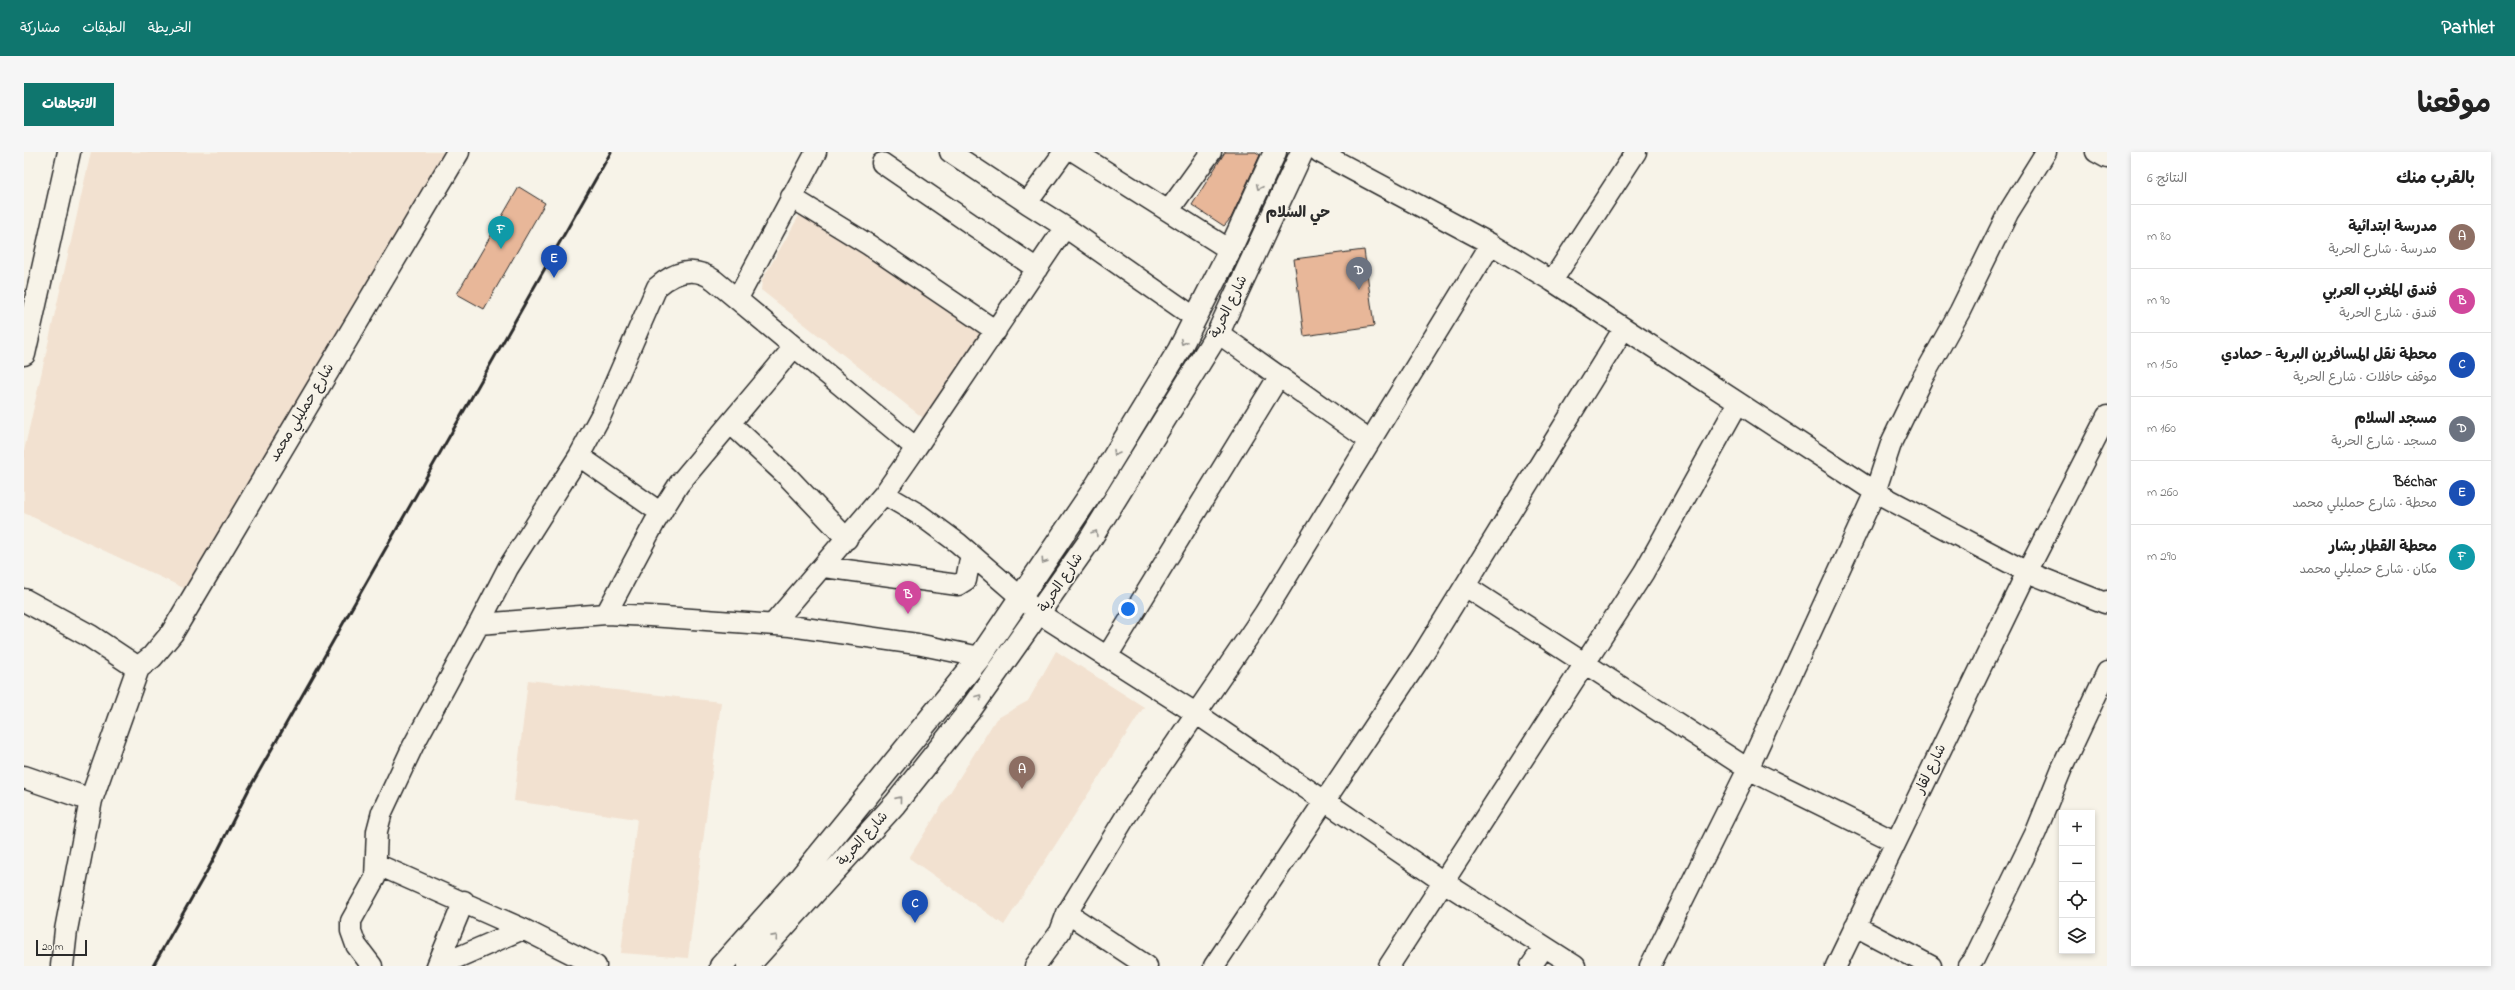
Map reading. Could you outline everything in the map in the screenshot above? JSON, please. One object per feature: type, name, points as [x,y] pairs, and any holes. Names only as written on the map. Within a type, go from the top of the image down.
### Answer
[{"type":"main road","points":[[24,354],[69,152]]},
{"type":"main road","name":"شارع حمليلي محمد","points":[[138,668],[152,657],[172,633],[458,152]]},
{"type":"main road","name":"شارع الحرية","points":[[721,966],[801,877],[980,657],[1096,486],[1179,350],[1194,317],[1230,250],[1275,152]]},
{"type":"main road","name":"شارع الحرية","points":[[748,966],[895,804],[970,710],[1040,614],[1124,487],[1218,333],[1302,152]]},
{"type":"main road","points":[[24,600],[90,636],[138,668],[91,800],[66,930],[62,966]]},
{"type":"main road","points":[[24,777],[91,800]]},
{"type":"street","points":[[738,298],[816,152]]},
{"type":"street","points":[[1027,203],[1064,152]]},
{"type":"street","points":[[1076,152],[1230,250]]},
{"type":"street","points":[[1169,210],[1211,152]]},
{"type":"street","points":[[1319,152],[1490,244],[1552,281],[1875,492],[2027,572],[2106,603]]},
{"type":"street","points":[[1552,281],[1636,152]]},
{"type":"street","points":[[1650,966],[1748,769],[1875,492],[1892,441],[1922,379],[1960,311],[2008,213],[2046,152]]},
{"type":"street","points":[[2096,152],[2107,158]]},
{"type":"street","points":[[956,154],[1027,203],[1065,227],[1194,317]]},
{"type":"street","points":[[882,163],[1037,269]]},
{"type":"street","points":[[792,197],[869,245],[996,331]]},
{"type":"street","points":[[773,624],[824,567],[884,494],[996,331],[1065,227]]},
{"type":"street","points":[[1035,966],[1060,932],[1067,913],[1126,816],[1264,614],[1490,244]]},
{"type":"street","points":[[372,966],[356,945],[351,931],[351,921],[375,878],[377,831],[382,812],[412,746],[508,568],[579,456],[601,415],[657,287],[668,277],[681,272],[693,271],[705,273],[738,298],[794,347],[916,448]]},
{"type":"street","points":[[1214,966],[1417,664],[1624,328]]},
{"type":"street","points":[[1218,333],[1370,442]]},
{"type":"street","points":[[606,614],[661,513],[679,484],[794,347]]},
{"type":"street","points":[[1108,655],[1279,376]]},
{"type":"street","points":[[1388,966],[1644,572],[1738,403]]},
{"type":"street","name":"شارع لقار","points":[[1836,966],[1894,842],[2027,572],[2101,441],[2107,416]]},
{"type":"street","points":[[730,423],[790,478],[847,539]]},
{"type":"street","points":[[579,456],[661,513]]},
{"type":"street","points":[[884,494],[920,515],[971,554],[1040,614],[1108,655],[1442,881],[1575,966]]},
{"type":"street","points":[[824,567],[958,585],[966,580],[971,554]]},
{"type":"street","points":[[1465,586],[1583,664],[1748,769],[1894,842]]},
{"type":"street","points":[[479,624],[606,614],[773,624],[917,644],[980,657]]},
{"type":"street","points":[[1968,966],[1974,960],[2005,901],[2107,672]]},
{"type":"street","points":[[376,864],[464,901],[596,966]]},
{"type":"street","points":[[437,966],[464,901]]},
{"type":"street","points":[[1067,913],[1147,966]]},
{"type":"street","points":[[1854,926],[1931,966]]},
{"type":"street","points":[[437,966],[523,929]]},
{"type":"street","points":[[1531,966],[1544,947]]},
{"type":"shaded area","points":[[91,152],[445,152],[190,591],[24,513],[24,451]]},
{"type":"shaded area","points":[[807,202],[817,204],[1002,322],[932,425],[761,290],[762,280]]},
{"type":"shaded area","points":[[1056,651],[1144,707],[1004,925],[909,858],[996,719],[1028,701]]},
{"type":"shaded area","points":[[528,680],[721,702],[688,958],[621,953],[637,819],[514,801]]},
{"type":"building","points":[[1225,152],[1256,152],[1260,155],[1231,218],[1224,226],[1192,205]]},
{"type":"building","points":[[519,187],[545,203],[484,309],[457,294]]},
{"type":"building","points":[[1364,250],[1374,326],[1304,336],[1294,259]]},
{"type":"railway","points":[[153,966],[211,864],[249,789],[611,152]]},
{"type":"place","name":"محطة القطار بشار","points":[[501,249]]},
{"type":"place","name":"Béchar","points":[[554,278]]},
{"type":"place","name":"مسجد السلام","points":[[1359,290]]},
{"type":"place","name":"فندق المغرب العربي","points":[[908,614]]},
{"type":"place","name":"مدرسة ابتدائية","points":[[1022,789]]},
{"type":"place","name":"محطة نقل المسافرين البرية - حمادي","points":[[915,923]]},
{"type":"district","name":"حي السلام","points":[[1298,213]]}]
